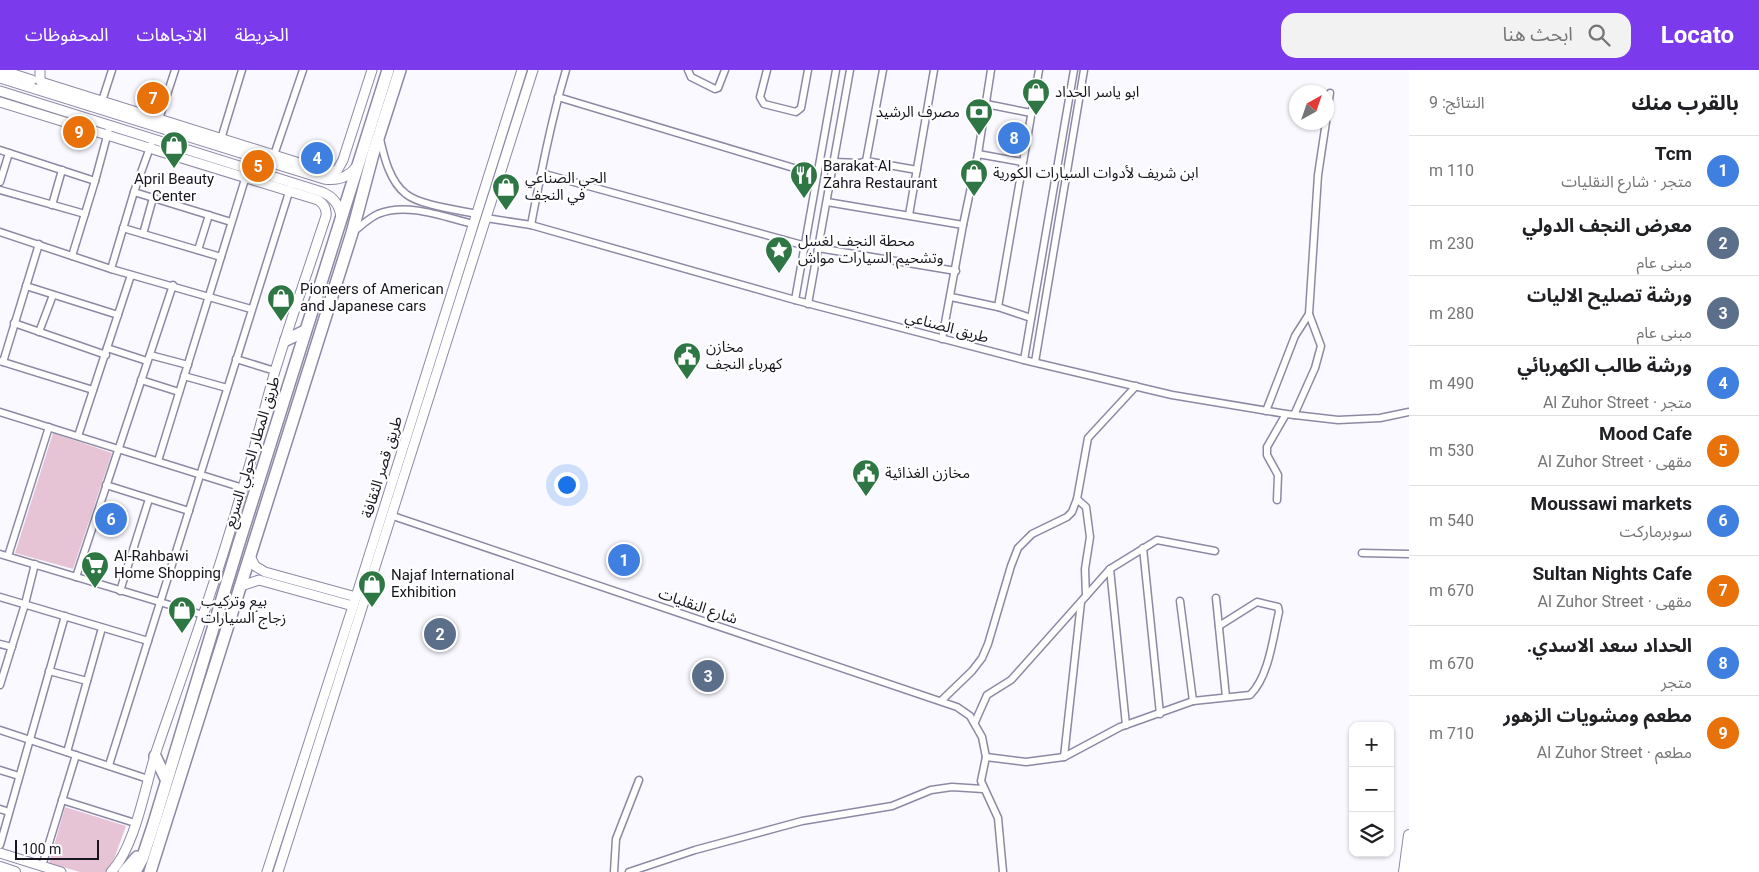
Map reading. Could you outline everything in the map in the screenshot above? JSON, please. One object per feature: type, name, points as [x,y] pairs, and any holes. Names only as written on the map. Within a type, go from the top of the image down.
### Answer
[{"type":"highway","name":"طريق المطار الحولي السريع","points":[[135,872],[153,826],[239,543],[388,70]]},
{"type":"highway","name":"طريق المطار الحولي السريع","points":[[150,872],[352,233],[379,136],[400,70]]},
{"type":"highway","points":[[286,340],[306,331]]},
{"type":"highway","points":[[249,513],[253,521],[262,520]]},
{"type":"highway","points":[[239,543],[242,540],[246,540],[252,544],[251,552]]},
{"type":"highway","points":[[155,756],[166,779]]},
{"type":"highway","points":[[124,872],[137,857],[153,826]]},
{"type":"main road","points":[[1404,872],[1409,835]]},
{"type":"main road","points":[[0,867],[15,872]]},
{"type":"street","points":[[1,70],[102,101],[132,115],[159,119],[247,155],[278,159],[329,180],[340,179],[350,174],[360,161]]},
{"type":"street","points":[[37,81],[40,70]]},
{"type":"street","points":[[102,101],[112,70]]},
{"type":"street","points":[[159,119],[175,70]]},
{"type":"street","points":[[217,159],[221,153],[221,143],[242,70]]},
{"type":"street","points":[[278,159],[303,70]]},
{"type":"street","points":[[0,78],[132,115],[221,143],[331,172],[338,169],[343,160],[372,70]]},
{"type":"street","name":"طريق قصر الثقافة","points":[[267,872],[522,70]]},
{"type":"street","name":"طريق قصر الثقافة","points":[[278,872],[533,70]]},
{"type":"street","points":[[532,225],[541,174],[566,70]]},
{"type":"street","points":[[688,70],[691,77],[715,89],[720,85],[725,70]]},
{"type":"street","points":[[767,70],[760,97],[761,101],[764,104],[796,112],[801,108],[808,70]]},
{"type":"street","points":[[796,300],[836,70]]},
{"type":"street","points":[[808,304],[850,70]]},
{"type":"street","points":[[866,161],[883,70]]},
{"type":"street","points":[[909,214],[934,70]]},
{"type":"street","points":[[942,339],[978,154],[991,70]]},
{"type":"street","points":[[998,307],[1039,70]]},
{"type":"street","points":[[1024,360],[1074,70]]},
{"type":"street","points":[[1035,362],[1084,70]]},
{"type":"street","points":[[20,84],[37,81]]},
{"type":"street","points":[[37,81],[52,94]]},
{"type":"street","points":[[111,872],[121,861],[135,823],[155,756],[203,615],[243,488],[275,371],[326,214],[324,205],[320,201],[0,103],[2,92],[322,192],[331,196],[337,204],[341,218]]},
{"type":"street","points":[[558,97],[817,175]]},
{"type":"street","points":[[1070,97],[1079,99]]},
{"type":"street","points":[[986,104],[1031,113]]},
{"type":"street","points":[[72,256],[110,125]]},
{"type":"street","points":[[1294,416],[1315,368],[1321,346],[1309,314],[1318,175],[1325,130]]},
{"type":"street","points":[[379,136],[391,172],[398,186],[407,196],[421,202],[476,214]]},
{"type":"street","points":[[111,269],[134,192],[153,139]]},
{"type":"street","points":[[0,150],[95,181]]},
{"type":"street","points":[[0,182],[9,153]]},
{"type":"street","points":[[978,154],[1022,162]]},
{"type":"street","points":[[158,461],[245,178],[246,167],[243,160],[247,155]]},
{"type":"street","points":[[834,162],[860,163],[866,161],[917,170]]},
{"type":"street","points":[[52,205],[62,170]]},
{"type":"street","points":[[541,174],[806,246]]},
{"type":"street","points":[[109,765],[292,182]]},
{"type":"street","points":[[0,190],[85,214]]},
{"type":"street","points":[[134,192],[232,222]]},
{"type":"street","points":[[482,195],[492,198]]},
{"type":"street","points":[[143,234],[153,198]]},
{"type":"street","points":[[827,202],[909,214],[963,225]]},
{"type":"street","points":[[352,233],[376,215],[399,209],[473,224]]},
{"type":"street","points":[[198,250],[209,215]]},
{"type":"street","name":"طريق الصناعي","points":[[486,218],[532,225],[808,304],[1024,360],[1172,395],[1294,416],[1338,420],[1380,418],[1409,412]]},
{"type":"street","points":[[123,228],[221,257]]},
{"type":"street","points":[[0,232],[111,269],[251,309]]},
{"type":"street","points":[[1046,236],[1056,237]]},
{"type":"street","points":[[39,244],[1,361],[93,390]]},
{"type":"street","points":[[818,248],[956,270]]},
{"type":"street","points":[[78,436],[131,274]]},
{"type":"street","points":[[26,286],[118,316]]},
{"type":"street","points":[[76,577],[172,286]]},
{"type":"street","points":[[39,332],[53,295]]},
{"type":"street","points":[[951,297],[998,307],[1031,318]]},
{"type":"street","points":[[448,302],[458,304]]},
{"type":"street","points":[[1266,411],[1295,336],[1309,314]]},
{"type":"street","points":[[14,323],[106,351],[188,365]]},
{"type":"street","points":[[236,359],[275,371]]},
{"type":"street","points":[[184,376],[227,388]]},
{"type":"street","points":[[141,380],[179,392]]},
{"type":"street","points":[[942,700],[972,671],[982,658],[1018,548],[1032,534],[1067,517],[1072,512],[1077,499],[1088,438],[1136,386]]},
{"type":"street","points":[[0,414],[49,427],[243,488]]},
{"type":"street","points":[[1277,500],[1278,475],[1267,455],[1267,447],[1286,414]]},
{"type":"street","points":[[8,556],[49,427]]},
{"type":"street","points":[[106,485],[189,511]]},
{"type":"street","points":[[120,590],[149,498]]},
{"type":"street","points":[[1064,757],[1090,537],[1086,507],[1077,499]]},
{"type":"street","name":"شارع النقليات","points":[[390,516],[942,700],[964,710],[975,722]]},
{"type":"street","points":[[1003,872],[998,818],[983,789],[981,776],[986,756],[982,737],[975,722],[987,695],[1011,680],[1110,569],[1157,540],[1215,551]]},
{"type":"street","points":[[1144,548],[1160,714]]},
{"type":"street","points":[[251,552],[255,566],[268,574],[356,597]]},
{"type":"street","points":[[1362,553],[1409,554]]},
{"type":"street","points":[[0,554],[203,615]]},
{"type":"street","points":[[0,683],[25,604],[35,564]]},
{"type":"street","points":[[1110,569],[1126,725]]},
{"type":"street","points":[[259,580],[256,573],[260,570]]},
{"type":"street","points":[[241,586],[259,580],[353,606]]},
{"type":"street","points":[[0,597],[148,642]]},
{"type":"street","points":[[1216,598],[1226,697]]},
{"type":"street","points":[[1180,601],[1193,701]]},
{"type":"street","points":[[986,756],[1026,762],[1064,757],[1126,725],[1193,701],[1250,695],[1255,691],[1265,670],[1279,612],[1278,607],[1256,602],[1219,626]]},
{"type":"street","points":[[0,846],[65,616]]},
{"type":"street","points":[[67,752],[102,628]]},
{"type":"street","points":[[0,644],[12,647]]},
{"type":"street","points":[[49,671],[87,681]]},
{"type":"street","points":[[0,730],[148,779]]},
{"type":"street","points":[[42,866],[76,755]]},
{"type":"street","points":[[0,770],[19,776]]},
{"type":"street","points":[[614,872],[616,839],[639,780]]},
{"type":"street","points":[[629,872],[695,850],[802,821],[897,805],[930,790],[952,787],[983,789]]},
{"type":"street","points":[[62,800],[135,823]]},
{"type":"street","points":[[0,809],[9,812]]},
{"type":"street","points":[[0,853],[61,872]]},
{"type":"shaded area","points":[[53,433],[112,453],[73,569],[15,553]]},
{"type":"shaded area","points":[[65,807],[126,826],[114,859],[107,872],[80,872],[49,863]]},
{"type":"place","name":"Sultan Nights Cafe","points":[[153,98]]},
{"type":"place","name":"ابو ياسر الحداد","points":[[1036,116]]},
{"type":"place","name":"مطعم ومشويات الزهور","points":[[79,132]]},
{"type":"place","name":"مصرف الرشيد","points":[[979,136]]},
{"type":"place","name":"الحداد سعد الاسدي.","points":[[1014,138]]},
{"type":"place","name":"ورشة طالب الكهربائي","points":[[317,158]]},
{"type":"place","name":"Mood Cafe","points":[[258,166]]},
{"type":"place","name":"April Beauty Center","points":[[174,169]]},
{"type":"place","name":"ابن شريف لأدوات السيارات الكورية","points":[[974,197]]},
{"type":"place","name":"Barakat Al Zahra Restaurant","points":[[804,199]]},
{"type":"place","name":"الحي الصناعي في النجف","points":[[506,211]]},
{"type":"place","name":"محطة النجف لغسل وتشحيم السيارات مواش","points":[[779,274]]},
{"type":"place","name":"Pioneers of American and Japanese cars","points":[[281,322]]},
{"type":"place","name":"مخازن كهرباء النجف","points":[[687,380]]},
{"type":"place","name":"مخازن الغذائية","points":[[866,497]]},
{"type":"place","name":"Moussawi markets","points":[[111,519]]},
{"type":"place","name":"Tcm","points":[[624,560]]},
{"type":"place","name":"Al-Rahbawi Home Shopping","points":[[95,589]]},
{"type":"place","name":"Najaf International Exhibition","points":[[372,608]]},
{"type":"place","name":"بيع وتركيب زجاج السيارات","points":[[182,634]]},
{"type":"place","name":"معرض النجف الدولي","points":[[440,634]]},
{"type":"place","name":"ورشة تصليح الاليات","points":[[708,676]]}]
